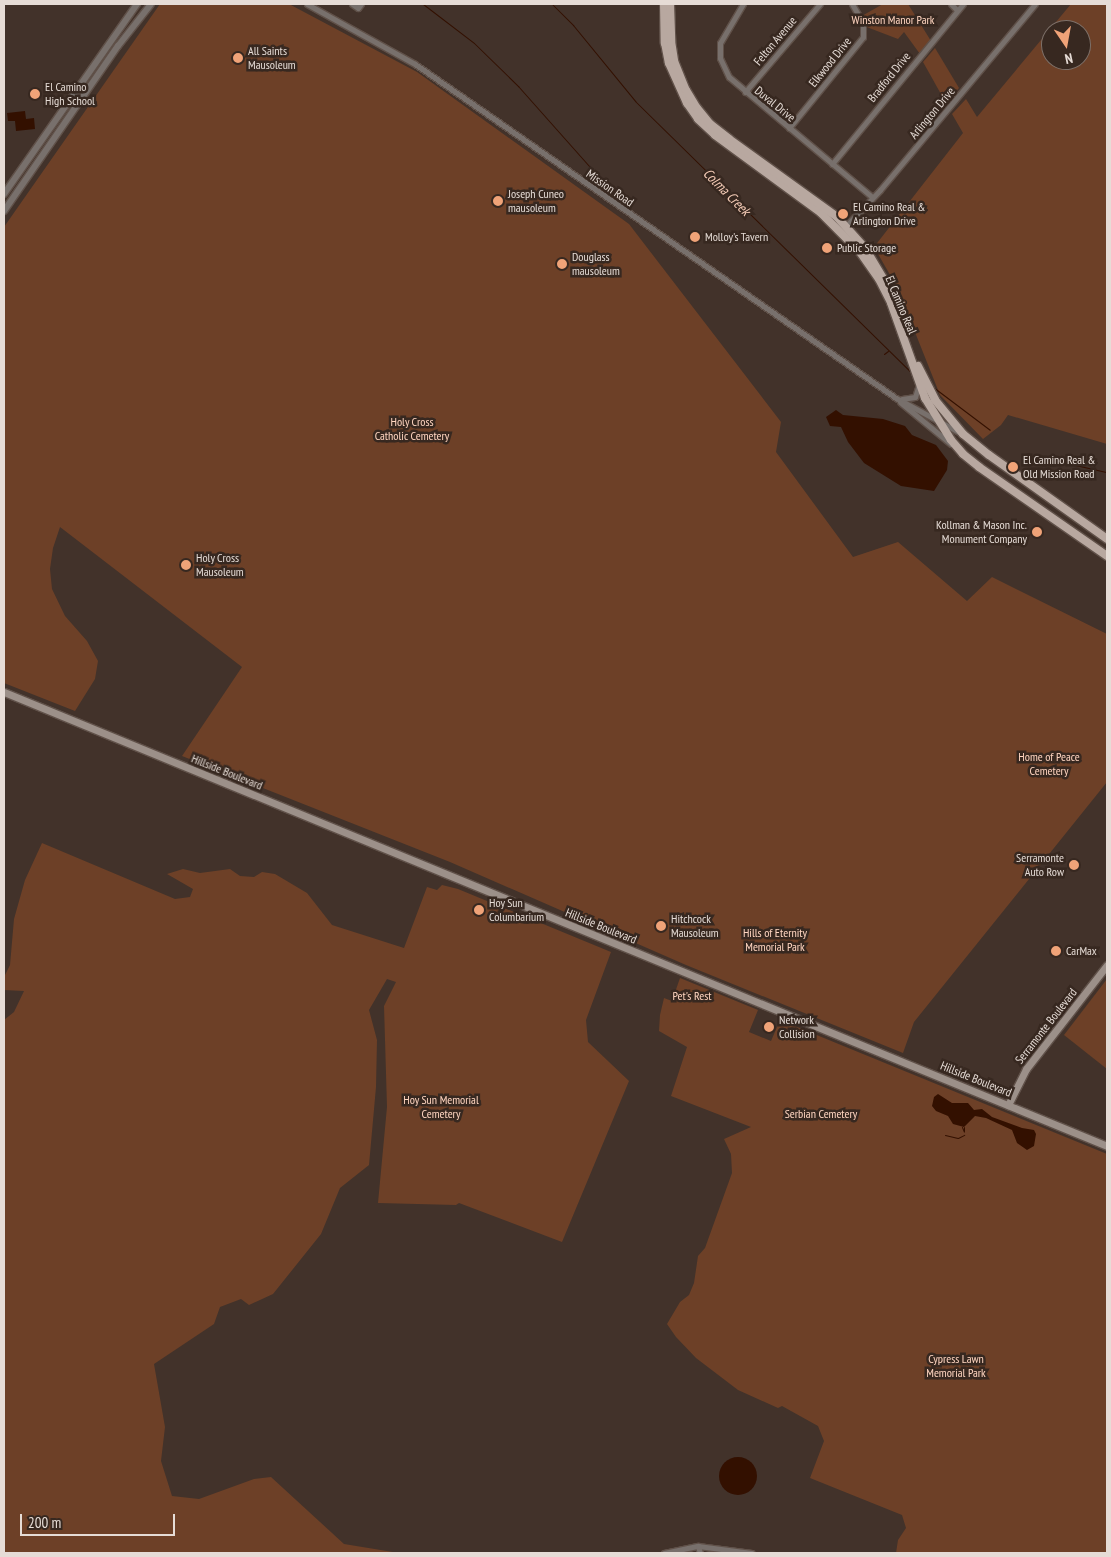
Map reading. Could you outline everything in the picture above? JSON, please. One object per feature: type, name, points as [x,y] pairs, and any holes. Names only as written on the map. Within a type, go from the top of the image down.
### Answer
[{"type":"main road","name":"El Camino Real","points":[[664,4],[669,63],[681,93],[692,111],[715,135],[844,229],[865,248],[887,283],[929,391],[945,414],[968,437],[1107,538]]},
{"type":"main road","name":"El Camino Real","points":[[670,4],[671,41],[674,61],[686,90],[703,116],[729,139],[826,208],[844,229],[885,292],[918,383],[936,418],[963,454],[1107,556]]},
{"type":"main road","name":"Hillside Boulevard","points":[[4,692],[1107,1146]]},
{"type":"main road","name":"Serramonte Boulevard","points":[[1008,1105],[1026,1069],[1107,965]]},
{"type":"street","points":[[4,194],[137,4]]},
{"type":"street","points":[[4,211],[118,46],[150,4]]},
{"type":"street","name":"Mission Road","points":[[307,4],[415,64],[896,398],[963,454]]},
{"type":"street","points":[[352,4],[358,8],[361,4]]},
{"type":"street","name":"Duval Drive","points":[[743,4],[720,43],[720,58],[729,77],[872,197]]},
{"type":"street","name":"Felton Avenue","points":[[745,92],[820,4]]},
{"type":"street","name":"Elkwood Drive","points":[[789,128],[863,37],[865,30],[863,23],[852,4]]},
{"type":"street","points":[[951,4],[957,10]]},
{"type":"street","name":"Bradford Drive","points":[[832,164],[963,4]]},
{"type":"street","name":"Arlington Drive","points":[[844,229],[886,183],[1034,4]]},
{"type":"street","points":[[896,398],[913,398],[918,392],[918,383]]},
{"type":"street","name":"Mission Road","points":[[896,398],[968,437]]},
{"type":"street","points":[[664,1553],[698,1546],[750,1553]]},
{"type":"street","points":[[698,1546],[700,1553]]},
{"type":"green space","name":"Holy Cross Catholic Cemetery","points":[[160,4],[289,4],[417,72],[629,224],[781,422],[776,452],[853,557],[898,542],[967,601],[992,577],[1107,634],[1107,782],[914,1022],[903,1053],[686,965],[450,862],[182,756],[242,667],[60,527],[53,548],[50,569],[52,589],[65,616],[87,641],[98,661],[95,679],[75,711],[4,683],[4,227]]},
{"type":"green space","name":"Winston Manor Park","points":[[883,4],[908,4],[931,41],[920,54],[904,32],[898,39],[864,26],[860,17]]},
{"type":"green space","points":[[1071,4],[1107,4],[1107,444],[1008,415],[1001,425],[983,439],[940,395],[897,287],[874,247],[963,133],[952,114],[966,99],[977,117],[1041,40],[1041,70],[1091,70],[1091,20],[1058,20]]},
{"type":"green space","points":[[935,48],[959,88],[946,103],[923,62]]},
{"type":"green space","name":"Hoy Sun Memorial Cemetery","points":[[42,843],[175,899],[190,897],[193,889],[167,874],[183,869],[200,873],[230,869],[240,876],[254,877],[262,872],[275,874],[307,893],[332,925],[404,948],[427,887],[437,890],[442,885],[458,889],[611,952],[586,1020],[588,1042],[629,1081],[562,1242],[459,1203],[456,1205],[378,1203],[387,1107],[384,1006],[396,982],[387,979],[369,1010],[377,1040],[376,1087],[369,1165],[340,1188],[321,1234],[273,1294],[249,1305],[241,1299],[220,1307],[214,1324],[154,1364],[165,1427],[161,1461],[172,1496],[199,1499],[254,1479],[271,1477],[344,1544],[399,1553],[4,1553],[4,1020],[14,1012],[24,991],[4,990],[4,977],[10,965],[14,919],[25,880]]},
{"type":"green space","name":"Cypress Lawn Memorial Park","points":[[680,978],[758,1010],[749,1032],[771,1041],[780,1020],[1107,1154],[1107,1553],[896,1553],[898,1540],[906,1528],[902,1515],[810,1478],[824,1441],[818,1426],[782,1406],[778,1408],[738,1390],[696,1358],[676,1337],[667,1324],[680,1302],[689,1295],[694,1283],[698,1256],[705,1248],[732,1173],[731,1154],[724,1139],[751,1127],[671,1096],[687,1047],[659,1031],[660,1015],[664,998],[672,1001]]},
{"type":"green space","points":[[1107,979],[1107,1069],[1064,1035]]},
{"type":"shaded area","points":[[25,111],[26,119],[34,118],[35,129],[16,131],[15,121],[8,121],[7,113]]},
{"type":"shaded area","points":[[836,410],[843,415],[883,419],[905,426],[912,435],[936,445],[948,461],[947,470],[934,491],[901,486],[864,463],[848,442],[841,427],[830,426],[826,417]]},
{"type":"shaded area","points":[[938,1094],[952,1103],[968,1103],[974,1110],[982,1109],[992,1117],[1022,1128],[1034,1130],[1036,1134],[1034,1146],[1027,1150],[1017,1143],[1012,1130],[986,1118],[975,1116],[964,1127],[953,1124],[948,1116],[936,1111],[932,1106],[934,1097]]},
{"type":"shaded area","points":[[738,1457],[751,1463],[757,1476],[751,1489],[738,1495],[725,1489],[719,1476],[725,1463]]},
{"type":"waterway","points":[[423,4],[474,43],[518,86],[590,167]]},
{"type":"waterway","name":"Colma Creek","points":[[552,4],[573,25],[636,102],[911,372]]},
{"type":"waterway","name":"Colma Creek","points":[[884,354],[888,351]]},
{"type":"waterway","name":"Colma Creek","points":[[933,387],[990,430]]},
{"type":"waterway","name":"Colma Creek","points":[[1071,464],[1107,472]]},
{"type":"waterway","points":[[962,1127],[964,1132]]},
{"type":"waterway","points":[[945,1135],[958,1138],[964,1135]]},
{"type":"place","name":"All Saints Mausoleum","points":[[238,58]]},
{"type":"place","name":"El Camino High School","points":[[35,94]]},
{"type":"place","name":"Joseph Cuneo mausoleum","points":[[498,201]]},
{"type":"place","name":"El Camino Real & Arlington Drive","points":[[843,214]]},
{"type":"place","name":"Molloy's Tavern","points":[[695,237]]},
{"type":"place","name":"Public Storage","points":[[827,248]]},
{"type":"place","name":"Douglass mausoleum","points":[[562,264]]},
{"type":"place","name":"El Camino Real & Old Mission Road","points":[[1013,467]]},
{"type":"place","name":"Kollman & Mason Inc. Monument Company","points":[[1037,532]]},
{"type":"place","name":"Holy Cross Mausoleum","points":[[186,565]]},
{"type":"place","name":"Serramonte Auto Row","points":[[1074,865]]},
{"type":"place","name":"Hoy Sun Columbarium","points":[[479,910]]},
{"type":"place","name":"Hitchcock Mausoleum","points":[[661,926]]},
{"type":"place","name":"CarMax","points":[[1056,951]]},
{"type":"place","name":"Network Collision","points":[[769,1027]]},
{"type":"park label","name":"Home of Peace Cemetery","points":[[1049,764]]},
{"type":"park label","name":"Hills of Eternity Memorial Park","points":[[775,940]]},
{"type":"park label","name":"Pet's Rest","points":[[692,996]]},
{"type":"park label","name":"Serbian Cemetery","points":[[821,1114]]}]
